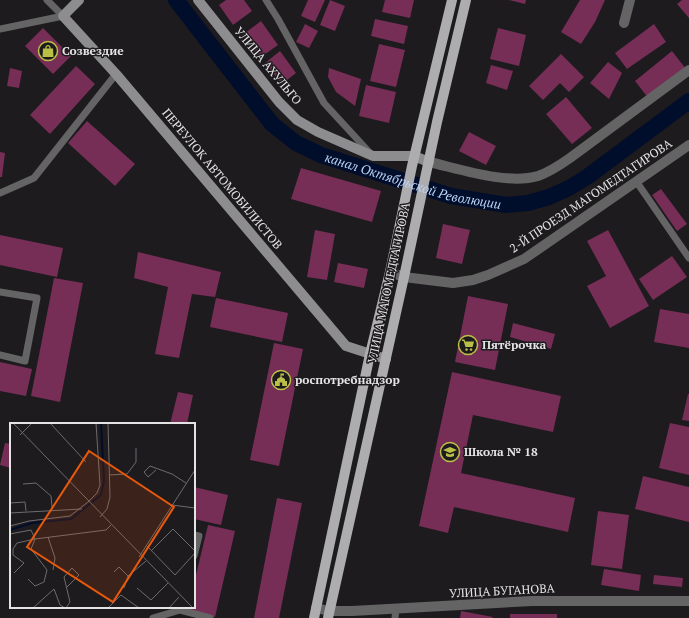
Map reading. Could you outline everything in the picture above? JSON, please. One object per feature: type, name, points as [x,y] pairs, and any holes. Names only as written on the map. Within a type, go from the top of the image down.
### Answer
[{"type":"main road","points":[[63,16],[79,0]]},
{"type":"main road","name":"УЛИЦА АХУЛЬГО","points":[[198,0],[287,111],[297,120],[318,132],[373,156]]},
{"type":"main road","name":"УЛИЦА МАГОМЕДТАГИРОВА","points":[[314,618],[413,161],[452,0]]},
{"type":"main road","name":"УЛИЦА МАГОМЕДТАГИРОВА","points":[[328,614],[466,0]]},
{"type":"main road","name":"ПЕРЕУЛОК АВТОМОБИЛИСТОВ","points":[[63,16],[116,74],[346,346],[386,359]]},
{"type":"main road","points":[[373,156],[413,161],[428,166]]},
{"type":"street","points":[[624,23],[630,0]]},
{"type":"street","points":[[428,166],[504,179],[522,179],[538,176],[555,168],[570,158],[689,70]]},
{"type":"street","name":"2-Й ПРОЕЗД МАГОМЕДТАГИРОВА","points":[[390,272],[404,277],[453,283],[473,280],[488,275],[524,259],[689,144]]},
{"type":"street","name":"УЛИЦА БУГАНОВА","points":[[316,608],[328,614],[396,614],[532,602],[689,602]]},
{"type":"lane","points":[[47,0],[63,16]]},
{"type":"lane","points":[[266,0],[324,103],[373,156]]},
{"type":"lane","points":[[0,30],[63,16]]},
{"type":"lane","points":[[0,193],[34,178],[116,74]]},
{"type":"lane","points":[[636,181],[689,258]]},
{"type":"lane","points":[[0,292],[37,298],[25,361],[0,355]]},
{"type":"lane","points":[[195,535],[199,536],[195,552]]},
{"type":"lane","points":[[153,618],[181,608],[210,618]]},
{"type":"building","points":[[226,0],[244,0],[252,11],[233,25],[219,5]]},
{"type":"building","points":[[308,0],[325,0],[315,22],[301,16]]},
{"type":"building","points":[[330,0],[345,6],[335,31],[320,25]]},
{"type":"building","points":[[385,0],[414,0],[410,18],[382,12]]},
{"type":"building","points":[[509,0],[526,0],[525,4]]},
{"type":"building","points":[[580,0],[605,0],[595,22],[581,44],[561,32]]},
{"type":"building","points":[[682,0],[689,0],[689,18],[677,4]]},
{"type":"building","points":[[375,19],[408,26],[404,44],[371,36]]},
{"type":"building","points":[[261,21],[278,45],[258,59],[241,36]]},
{"type":"building","points":[[305,24],[318,31],[309,48],[296,42]]},
{"type":"building","points":[[654,24],[666,42],[627,69],[615,53]]},
{"type":"building","name":"Созвездие","points":[[43,28],[71,56],[53,74],[25,46]]},
{"type":"building","points":[[498,28],[526,35],[519,66],[490,59]]},
{"type":"building","points":[[379,44],[405,50],[396,87],[370,81]]},
{"type":"building","points":[[280,51],[296,73],[282,84],[265,63]]},
{"type":"building","points":[[672,51],[686,69],[649,99],[635,81]]},
{"type":"building","points":[[561,54],[584,77],[569,92],[560,83],[543,100],[529,86]]},
{"type":"building","points":[[608,62],[622,73],[609,99],[590,83]]},
{"type":"building","points":[[491,65],[513,71],[507,90],[486,83]]},
{"type":"building","points":[[76,66],[95,84],[50,134],[30,115]]},
{"type":"building","points":[[10,68],[22,71],[19,88],[7,86]]},
{"type":"building","points":[[329,68],[361,79],[355,106],[336,92],[328,77]]},
{"type":"building","points":[[366,85],[396,92],[389,123],[359,116]]},
{"type":"building","points":[[566,97],[592,128],[572,144],[546,114]]},
{"type":"building","points":[[87,121],[135,164],[115,186],[68,143]]},
{"type":"building","points":[[469,132],[496,146],[486,165],[459,151]]},
{"type":"building","points":[[0,152],[5,153],[2,177],[0,177]]},
{"type":"building","points":[[301,168],[381,191],[372,222],[291,199]]},
{"type":"building","points":[[661,189],[687,224],[677,231],[652,195]]},
{"type":"building","points":[[443,224],[470,230],[462,264],[436,258]]},
{"type":"building","points":[[315,230],[335,234],[327,280],[307,277]]},
{"type":"building","points":[[608,230],[649,306],[610,328],[587,286],[606,276],[587,241]]},
{"type":"building","points":[[0,235],[63,248],[57,277],[0,265]]},
{"type":"building","points":[[138,252],[221,272],[215,297],[192,294],[179,358],[155,354],[168,287],[134,278]]},
{"type":"building","points":[[672,256],[687,277],[653,300],[639,279]]},
{"type":"building","points":[[338,263],[368,269],[364,288],[334,282]]},
{"type":"building","points":[[54,278],[83,283],[60,402],[31,396]]},
{"type":"building","points":[[468,296],[508,304],[495,370],[455,362]]},
{"type":"building","points":[[216,298],[288,313],[282,342],[210,327]]},
{"type":"building","points":[[660,309],[689,314],[689,348],[654,342]]},
{"type":"building","points":[[513,323],[555,334],[551,349],[510,337]]},
{"type":"building","points":[[274,343],[303,349],[279,466],[250,460]]},
{"type":"building","points":[[0,362],[32,369],[26,396],[0,391]]},
{"type":"building","name":"Школа № 18","points":[[452,372],[561,396],[553,432],[473,415],[461,473],[575,498],[568,532],[454,507],[448,533],[419,526]]},
{"type":"building","points":[[178,392],[193,395],[187,423],[170,423]]},
{"type":"building","points":[[689,394],[689,421],[682,420]]},
{"type":"building","points":[[670,423],[689,427],[689,475],[659,468]]},
{"type":"building","points":[[5,443],[10,444],[10,468],[0,465]]},
{"type":"building","points":[[643,476],[689,487],[689,522],[635,509]]},
{"type":"building","points":[[195,487],[228,495],[221,525],[195,519]]},
{"type":"building","points":[[277,498],[302,503],[279,618],[254,618]]},
{"type":"building","points":[[598,511],[629,515],[622,569],[591,565]]},
{"type":"building","points":[[208,525],[235,531],[215,617],[187,611],[188,608],[195,608],[195,579]]},
{"type":"building","points":[[604,569],[641,575],[639,591],[601,585]]},
{"type":"building","points":[[654,575],[683,578],[682,587],[653,584]]},
{"type":"building","points":[[461,611],[493,617],[460,618]]},
{"type":"building","points":[[510,614],[557,614],[557,618],[510,618]]},
{"type":"waterway","name":"канал Октябрьской Революции","points":[[176,0],[272,124],[296,143],[321,155],[451,196],[506,205],[528,203],[549,197],[569,188],[587,177],[689,101]]},
{"type":"place","name":"Созвездие","points":[[48,51]]},
{"type":"place","name":"Пятёрочка","points":[[468,345]]},
{"type":"place","name":"роспотребнадзор","points":[[281,380]]},
{"type":"place","name":"Школа № 18","points":[[450,452]]}]
